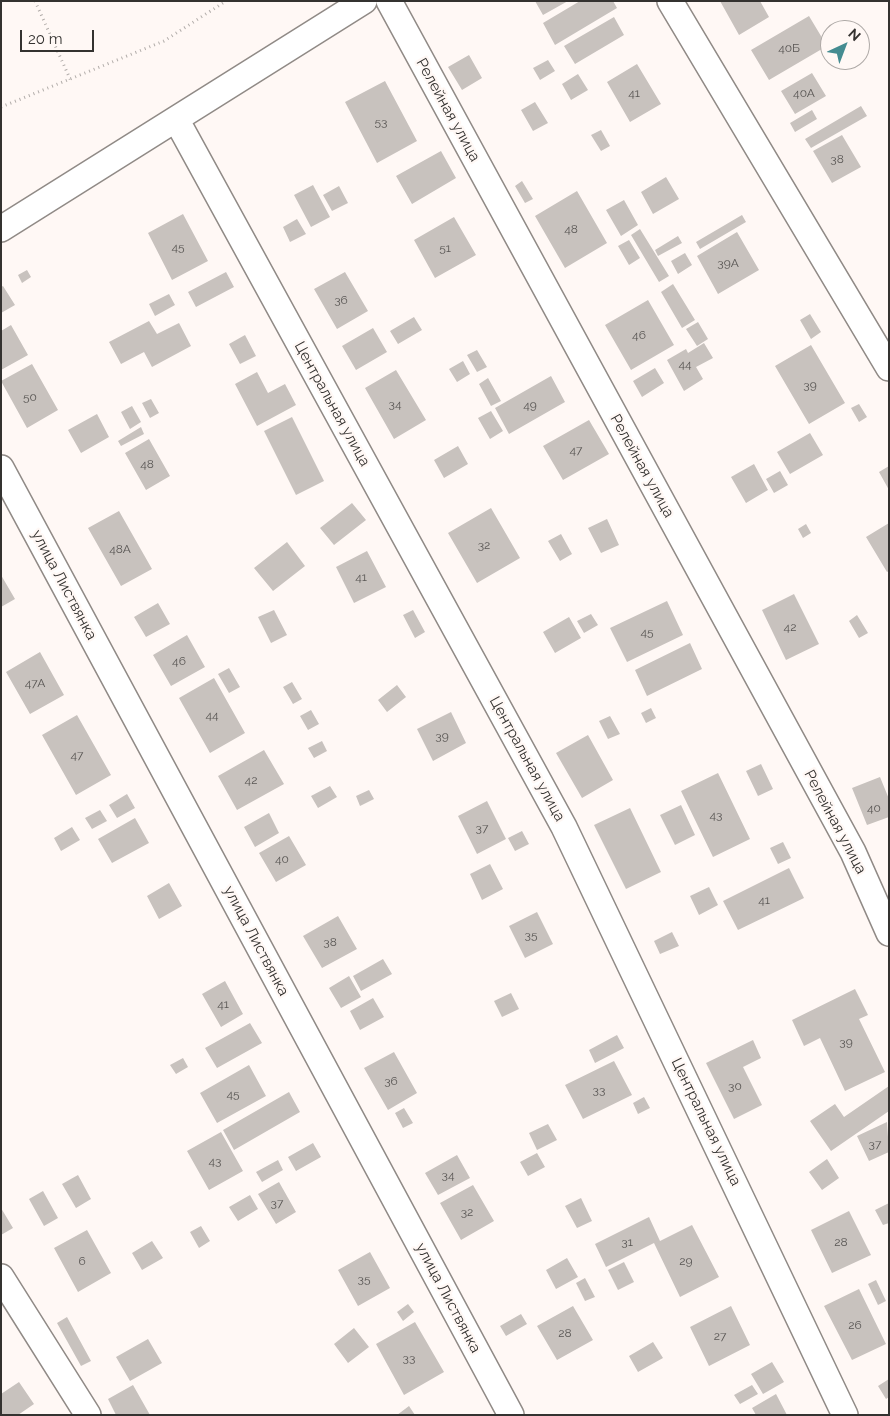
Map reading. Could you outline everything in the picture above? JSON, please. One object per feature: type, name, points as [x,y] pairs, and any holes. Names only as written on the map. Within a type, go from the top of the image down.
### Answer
[{"type":"street","points":[[1,229],[364,1]]},
{"type":"street","name":"Релейная улица","points":[[389,1],[853,852],[889,933]]},
{"type":"street","points":[[670,1],[889,368]]},
{"type":"street","name":"Центральная улица","points":[[176,119],[564,827],[845,1415]]},
{"type":"street","name":"улица Листвянка","points":[[1,468],[511,1415]]},
{"type":"street","points":[[1,1277],[88,1415]]},
{"type":"path","points":[[36,1],[71,81]]},
{"type":"path","points":[[1,107],[71,81],[164,42],[226,1]]},
{"type":"building","points":[[535,1],[568,1],[543,15]]},
{"type":"building","points":[[580,1],[613,1],[617,8],[555,45],[543,23]]},
{"type":"building","points":[[720,1],[760,1],[769,17],[739,35]]},
{"type":"building","points":[[809,16],[820,34],[820,50],[769,80],[751,50]]},
{"type":"building","points":[[614,17],[624,35],[575,64],[564,46]]},
{"type":"building","points":[[469,55],[482,78],[462,90],[448,67]]},
{"type":"building","points":[[548,60],[555,71],[540,80],[533,68]]},
{"type":"building","points":[[637,64],[661,104],[630,122],[607,82]]},
{"type":"building","points":[[812,73],[826,96],[795,114],[781,91]]},
{"type":"building","points":[[578,74],[588,90],[571,100],[562,84]]},
{"type":"building","points":[[385,81],[417,141],[377,163],[345,102]]},
{"type":"building","points":[[535,102],[548,123],[533,131],[521,110]]},
{"type":"building","points":[[861,106],[867,116],[811,148],[805,139]]},
{"type":"building","points":[[812,110],[817,119],[795,132],[790,123]]},
{"type":"building","points":[[601,130],[610,146],[601,151],[591,135]]},
{"type":"building","points":[[842,135],[861,167],[832,183],[813,151]]},
{"type":"building","points":[[441,151],[456,178],[412,204],[396,176]]},
{"type":"building","points":[[666,177],[679,199],[653,214],[641,192]]},
{"type":"building","points":[[522,181],[533,199],[525,203],[515,186]]},
{"type":"building","points":[[313,185],[330,217],[311,227],[294,195]]},
{"type":"building","points":[[339,186],[348,203],[332,211],[323,195]]},
{"type":"building","points":[[577,191],[607,243],[565,268],[535,216]]},
{"type":"building","points":[[624,200],[638,225],[621,236],[606,210]]},
{"type":"building","points":[[183,214],[208,261],[172,280],[148,233]]},
{"type":"building","points":[[742,215],[746,222],[700,249],[696,242]]},
{"type":"building","points":[[454,217],[476,255],[435,278],[414,240]]},
{"type":"building","points":[[297,219],[306,234],[290,242],[283,227]]},
{"type":"building","points":[[640,229],[669,276],[659,282],[631,235]]},
{"type":"building","points":[[737,232],[759,270],[718,294],[697,256]]},
{"type":"building","points":[[678,236],[682,243],[658,256],[655,250]]},
{"type":"building","points":[[629,240],[640,258],[629,265],[618,246]]},
{"type":"building","points":[[685,253],[692,265],[678,274],[671,261]]},
{"type":"building","points":[[27,270],[31,277],[22,283],[18,275]]},
{"type":"building","points":[[226,272],[234,287],[196,307],[188,292]]},
{"type":"building","points":[[345,272],[368,311],[337,329],[314,289]]},
{"type":"building","points":[[673,284],[695,320],[682,328],[661,292]]},
{"type":"building","points":[[3,286],[15,305],[1,313],[1,287]]},
{"type":"building","points":[[169,294],[175,305],[155,316],[149,304]]},
{"type":"building","points":[[648,300],[674,345],[631,370],[605,325]]},
{"type":"building","points":[[810,314],[821,332],[811,339],[800,320]]},
{"type":"building","points":[[414,317],[422,330],[398,344],[390,331]]},
{"type":"building","points":[[149,321],[157,334],[179,323],[191,346],[152,367],[144,352],[121,364],[109,342]]},
{"type":"building","points":[[698,322],[708,339],[697,346],[686,329]]},
{"type":"building","points":[[11,325],[28,355],[1,370],[1,331]]},
{"type":"building","points":[[373,328],[387,352],[356,370],[342,346]]},
{"type":"building","points":[[245,335],[256,356],[240,364],[229,344]]},
{"type":"building","points":[[704,343],[713,358],[696,367],[703,379],[684,391],[667,360],[686,349],[688,353]]},
{"type":"building","points":[[811,345],[845,403],[809,424],[775,366]]},
{"type":"building","points":[[477,350],[487,367],[477,372],[467,355]]},
{"type":"building","points":[[463,361],[470,374],[457,382],[449,369]]},
{"type":"building","points":[[32,364],[58,410],[27,428],[1,381]]},
{"type":"building","points":[[655,368],[664,383],[642,397],[633,381]]},
{"type":"building","points":[[396,370],[426,420],[394,439],[365,388]]},
{"type":"building","points":[[257,372],[268,393],[285,384],[296,405],[257,426],[235,384]]},
{"type":"building","points":[[551,376],[565,402],[509,434],[495,408]]},
{"type":"building","points":[[488,378],[501,401],[491,406],[479,384]]},
{"type":"building","points":[[151,399],[159,413],[150,418],[142,403]]},
{"type":"building","points":[[859,404],[867,417],[859,422],[851,408]]},
{"type":"building","points":[[132,406],[141,422],[130,429],[121,412]]},
{"type":"building","points":[[491,411],[503,431],[490,439],[478,418]]},
{"type":"building","points":[[97,414],[109,437],[81,453],[68,430]]},
{"type":"building","points":[[292,417],[324,481],[296,495],[264,431]]},
{"type":"building","points":[[589,420],[609,454],[563,480],[543,446]]},
{"type":"building","points":[[141,427],[144,434],[121,446],[118,441]]},
{"type":"building","points":[[810,433],[823,455],[790,474],[777,452]]},
{"type":"building","points":[[149,439],[170,476],[146,490],[125,453]]},
{"type":"building","points":[[458,446],[468,464],[444,478],[434,460]]},
{"type":"building","points":[[754,464],[768,490],[746,503],[731,477]]},
{"type":"building","points":[[889,466],[889,490],[879,472]]},
{"type":"building","points":[[780,471],[788,485],[774,493],[766,479]]},
{"type":"building","points":[[352,503],[366,520],[334,545],[320,528]]},
{"type":"building","points":[[491,508],[520,558],[477,583],[448,533]]},
{"type":"building","points":[[119,511],[152,569],[121,586],[88,528]]},
{"type":"building","points":[[607,519],[619,545],[601,553],[588,528]]},
{"type":"building","points":[[889,523],[889,571],[887,572],[866,537]]},
{"type":"building","points":[[806,524],[811,533],[803,538],[798,529]]},
{"type":"building","points":[[561,534],[572,554],[560,561],[548,541]]},
{"type":"building","points":[[287,542],[305,566],[273,591],[254,568]]},
{"type":"building","points":[[367,551],[386,587],[354,603],[336,567]]},
{"type":"building","points":[[1,575],[15,599],[1,607]]},
{"type":"building","points":[[794,594],[819,644],[786,660],[762,610]]},
{"type":"building","points":[[667,601],[683,635],[627,662],[610,628]]},
{"type":"building","points":[[158,603],[170,624],[146,637],[134,617]]},
{"type":"building","points":[[274,610],[287,635],[271,643],[258,617]]},
{"type":"building","points":[[413,610],[425,632],[415,638],[403,615]]},
{"type":"building","points":[[591,614],[598,625],[584,633],[577,621]]},
{"type":"building","points":[[857,615],[868,633],[859,638],[849,621]]},
{"type":"building","points":[[569,617],[581,638],[555,653],[543,632]]},
{"type":"building","points":[[187,635],[205,667],[171,686],[153,655]]},
{"type":"building","points":[[690,643],[702,669],[647,696],[635,670]]},
{"type":"building","points":[[40,652],[64,695],[30,714],[6,672]]},
{"type":"building","points":[[229,668],[240,687],[229,693],[218,674]]},
{"type":"building","points":[[214,678],[245,733],[210,753],[179,698]]},
{"type":"building","points":[[292,682],[302,699],[293,704],[283,687]]},
{"type":"building","points":[[397,685],[406,697],[387,712],[378,700]]},
{"type":"building","points":[[651,708],[656,718],[646,723],[641,713]]},
{"type":"building","points":[[311,710],[319,724],[308,730],[300,716]]},
{"type":"building","points":[[451,712],[466,743],[433,761],[417,729]]},
{"type":"building","points":[[77,715],[111,775],[76,795],[42,735]]},
{"type":"building","points":[[610,716],[620,734],[608,739],[599,721]]},
{"type":"building","points":[[588,735],[613,780],[582,798],[556,753]]},
{"type":"building","points":[[322,741],[327,751],[314,758],[308,748]]},
{"type":"building","points":[[264,750],[284,784],[237,810],[218,776]]},
{"type":"building","points":[[761,764],[773,789],[758,796],[746,771]]},
{"type":"building","points":[[718,773],[750,839],[713,857],[681,791]]},
{"type":"building","points":[[880,777],[889,799],[889,817],[867,825],[852,788]]},
{"type":"building","points":[[330,786],[337,797],[318,808],[311,796]]},
{"type":"building","points":[[369,790],[374,799],[360,806],[356,796]]},
{"type":"building","points":[[127,794],[135,808],[117,818],[109,805]]},
{"type":"building","points":[[487,801],[506,839],[477,854],[458,816]]},
{"type":"building","points":[[681,805],[695,835],[675,845],[660,815]]},
{"type":"building","points":[[630,808],[661,872],[626,889],[594,825]]},
{"type":"building","points":[[100,810],[107,821],[92,829],[85,818]]},
{"type":"building","points":[[269,813],[279,833],[255,847],[244,827]]},
{"type":"building","points":[[135,818],[149,843],[112,863],[98,839]]},
{"type":"building","points":[[72,827],[80,840],[61,851],[54,838]]},
{"type":"building","points":[[522,831],[529,844],[515,851],[508,838]]},
{"type":"building","points":[[289,836],[306,865],[276,882],[259,853]]},
{"type":"building","points":[[783,842],[791,858],[778,864],[770,848]]},
{"type":"building","points":[[490,864],[503,889],[482,900],[470,874]]},
{"type":"building","points":[[789,868],[804,898],[738,930],[723,901]]},
{"type":"building","points":[[169,883],[182,906],[159,919],[147,896]]},
{"type":"building","points":[[709,887],[718,905],[699,915],[690,896]]},
{"type":"building","points":[[537,912],[553,944],[525,958],[509,926]]},
{"type":"building","points":[[338,916],[357,949],[322,968],[303,936]]},
{"type":"building","points":[[672,932],[679,946],[660,954],[654,941]]},
{"type":"building","points":[[383,959],[392,974],[361,991],[353,976]]},
{"type":"building","points":[[349,976],[361,997],[341,1008],[329,988]]},
{"type":"building","points":[[225,981],[243,1014],[221,1027],[202,994]]},
{"type":"building","points":[[855,989],[868,1015],[859,1019],[885,1072],[845,1091],[820,1038],[804,1046],[792,1020]]},
{"type":"building","points":[[511,993],[519,1009],[502,1017],[494,1001]]},
{"type":"building","points":[[373,998],[384,1017],[360,1030],[350,1011]]},
{"type":"building","points":[[250,1023],[262,1043],[217,1068],[205,1048]]},
{"type":"building","points":[[617,1035],[624,1048],[595,1063],[589,1050]]},
{"type":"building","points":[[753,1040],[761,1058],[743,1067],[762,1105],[734,1119],[706,1063]]},
{"type":"building","points":[[394,1052],[417,1093],[388,1110],[364,1068]]},
{"type":"building","points":[[183,1058],[188,1067],[176,1074],[170,1065]]},
{"type":"building","points":[[614,1061],[632,1095],[583,1119],[565,1085]]},
{"type":"building","points":[[249,1065],[266,1096],[217,1123],[200,1093]]},
{"type":"building","points":[[889,1086],[889,1111],[831,1151],[810,1121],[835,1104],[844,1117]]},
{"type":"building","points":[[289,1092],[300,1112],[234,1150],[223,1130]]},
{"type":"building","points":[[644,1097],[650,1108],[638,1114],[633,1103]]},
{"type":"building","points":[[404,1108],[413,1123],[403,1128],[395,1113]]},
{"type":"building","points":[[887,1122],[889,1152],[869,1161],[857,1136]]},
{"type":"building","points":[[548,1124],[557,1140],[537,1150],[529,1133]]},
{"type":"building","points":[[221,1132],[243,1171],[209,1190],[187,1151]]},
{"type":"building","points":[[313,1143],[321,1157],[296,1171],[288,1157]]},
{"type":"building","points":[[537,1153],[545,1167],[528,1176],[520,1162]]},
{"type":"building","points":[[457,1155],[470,1178],[438,1195],[425,1173]]},
{"type":"building","points":[[827,1159],[839,1178],[822,1190],[809,1172]]},
{"type":"building","points":[[278,1160],[283,1170],[262,1182],[256,1172]]},
{"type":"building","points":[[78,1175],[91,1199],[76,1208],[62,1184]]},
{"type":"building","points":[[279,1182],[296,1212],[276,1224],[258,1194]]},
{"type":"building","points":[[473,1185],[494,1221],[461,1240],[440,1203]]},
{"type":"building","points":[[43,1191],[58,1218],[44,1226],[29,1199]]},
{"type":"building","points":[[250,1195],[258,1209],[238,1221],[229,1207]]},
{"type":"building","points":[[581,1198],[592,1221],[577,1228],[565,1206]]},
{"type":"building","points":[[889,1203],[889,1223],[883,1225],[875,1210]]},
{"type":"building","points":[[1,1208],[13,1228],[1,1235]]},
{"type":"building","points":[[849,1211],[871,1255],[832,1273],[811,1230]]},
{"type":"building","points":[[649,1217],[660,1241],[692,1225],[719,1277],[680,1297],[654,1243],[606,1267],[595,1244]]},
{"type":"building","points":[[201,1226],[210,1241],[199,1248],[190,1232]]},
{"type":"building","points":[[87,1230],[111,1273],[78,1292],[54,1248]]},
{"type":"building","points":[[152,1241],[163,1258],[142,1270],[132,1253]]},
{"type":"building","points":[[370,1252],[390,1288],[358,1306],[338,1270]]},
{"type":"building","points":[[567,1258],[578,1277],[556,1289],[546,1270]]},
{"type":"building","points":[[624,1262],[634,1282],[618,1290],[608,1270]]},
{"type":"building","points":[[585,1278],[595,1297],[585,1301],[576,1283]]},
{"type":"building","points":[[876,1280],[886,1301],[878,1305],[868,1284]]},
{"type":"building","points":[[859,1289],[886,1344],[852,1360],[824,1306]]},
{"type":"building","points":[[408,1304],[414,1312],[403,1321],[397,1312]]},
{"type":"building","points":[[573,1306],[593,1340],[557,1360],[537,1326]]},
{"type":"building","points":[[731,1306],[750,1345],[709,1366],[690,1327]]},
{"type":"building","points":[[521,1314],[527,1324],[506,1336],[500,1326]]},
{"type":"building","points":[[67,1317],[91,1361],[81,1366],[57,1323]]},
{"type":"building","points":[[415,1322],[444,1372],[404,1395],[376,1344]]},
{"type":"building","points":[[354,1328],[369,1347],[348,1363],[334,1344]]},
{"type":"building","points":[[148,1339],[162,1363],[130,1381],[116,1357]]},
{"type":"building","points":[[653,1342],[663,1358],[638,1372],[629,1356]]},
{"type":"building","points":[[772,1362],[784,1382],[763,1394],[751,1374]]},
{"type":"building","points":[[889,1379],[889,1397],[886,1399],[878,1386]]},
{"type":"building","points":[[19,1382],[34,1404],[18,1415],[1,1415],[1,1394]]},
{"type":"building","points":[[133,1385],[150,1415],[116,1415],[108,1399]]},
{"type":"building","points":[[752,1385],[758,1394],[740,1404],[734,1395]]},
{"type":"building","points":[[776,1394],[787,1415],[756,1415],[752,1408]]},
{"type":"building","points":[[409,1406],[415,1415],[397,1415]]}]
